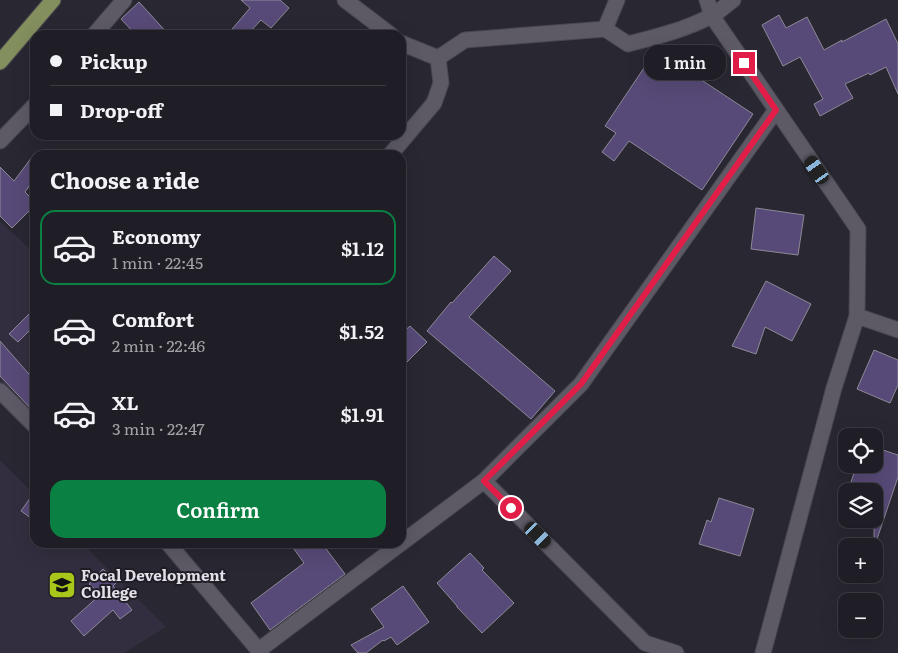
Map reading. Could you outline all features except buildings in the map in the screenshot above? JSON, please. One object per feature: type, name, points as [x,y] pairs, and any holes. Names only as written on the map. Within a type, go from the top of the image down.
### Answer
[{"type":"main road","points":[[0,62],[53,0]]},
{"type":"street","points":[[98,30],[124,0]]},
{"type":"street","points":[[345,0],[384,30]]},
{"type":"street","points":[[605,29],[617,0]]},
{"type":"street","points":[[707,0],[712,16],[858,229],[856,316],[834,388],[763,653]]},
{"type":"street","points":[[438,58],[465,40],[605,29],[628,44],[678,30],[712,16],[733,0]]},
{"type":"street","points":[[406,45],[438,58]]},
{"type":"street","points":[[406,136],[434,102],[441,83],[438,58]]},
{"type":"street","points":[[0,141],[30,110]]},
{"type":"street","points":[[406,541],[484,481],[581,384],[776,110]]},
{"type":"street","points":[[394,150],[402,140]]},
{"type":"street","points":[[856,316],[898,330]]},
{"type":"street","points":[[0,391],[30,421]]},
{"type":"street","points":[[484,481],[645,642],[676,653]]},
{"type":"street","points":[[172,548],[260,652],[396,548]]},
{"type":"shaded area","points":[[0,221],[30,249],[30,414],[0,384]]},
{"type":"shaded area","name":"Focal Development College","points":[[0,460],[30,490],[30,548],[87,548],[166,627],[124,653],[0,653]]},
{"type":"place","name":"Focal Development College","points":[[62,585]]},
{"type":"route","points":[[511,508],[484,481],[581,384],[776,110],[744,63]]}]
